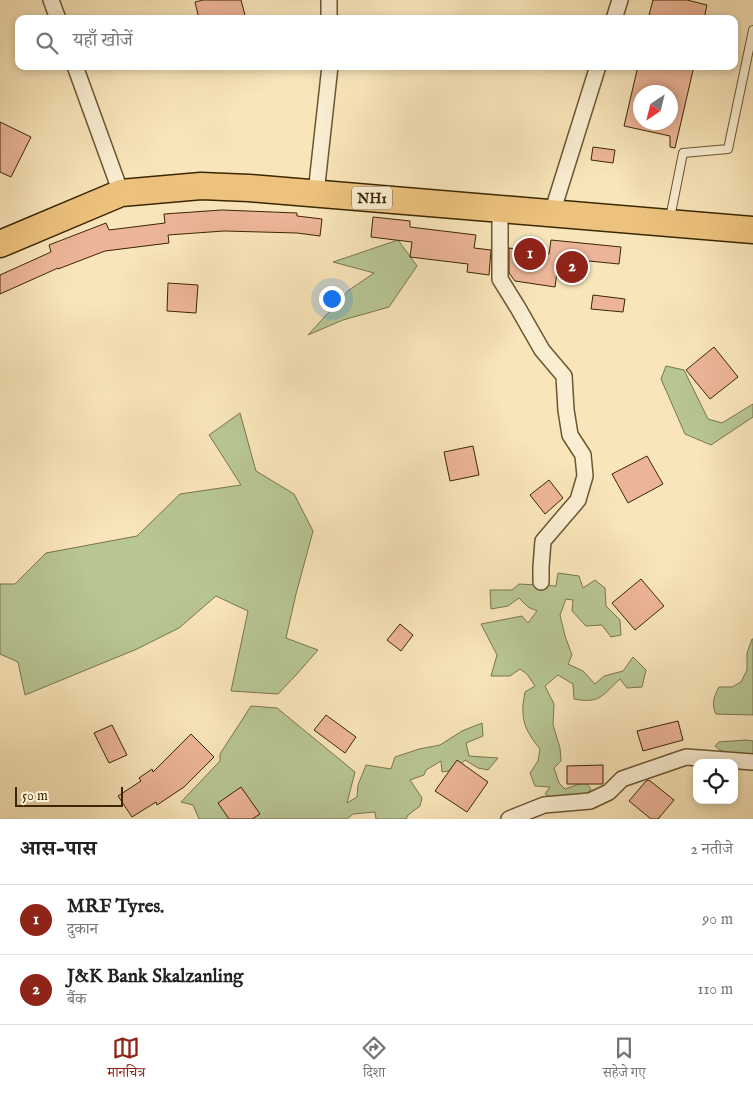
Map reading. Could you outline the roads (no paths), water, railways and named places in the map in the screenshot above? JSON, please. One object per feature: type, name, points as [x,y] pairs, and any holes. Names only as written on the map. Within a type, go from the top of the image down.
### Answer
[{"type":"highway","name":"NH1","points":[[0,244],[121,193],[201,186],[316,193],[753,230]]},
{"type":"street","points":[[51,0],[57,15]]},
{"type":"street","points":[[329,0],[329,15]]},
{"type":"street","points":[[615,15],[620,0]]},
{"type":"street","points":[[76,70],[121,193]]},
{"type":"street","points":[[316,193],[330,70]]},
{"type":"street","points":[[552,213],[597,70]]},
{"type":"street","points":[[500,209],[500,279],[542,350],[564,376],[570,435],[583,455],[585,476],[578,500],[543,541],[541,582]]},
{"type":"street","points":[[509,819],[544,805],[590,801],[609,792],[622,779],[686,757],[753,762]]},
{"type":"lane","points":[[670,223],[683,153],[728,149],[753,30]]},
{"type":"place","name":"MRF Tyres.","points":[[530,254]]},
{"type":"place","name":"J&K Bank Skalzanling","points":[[572,267]]}]
